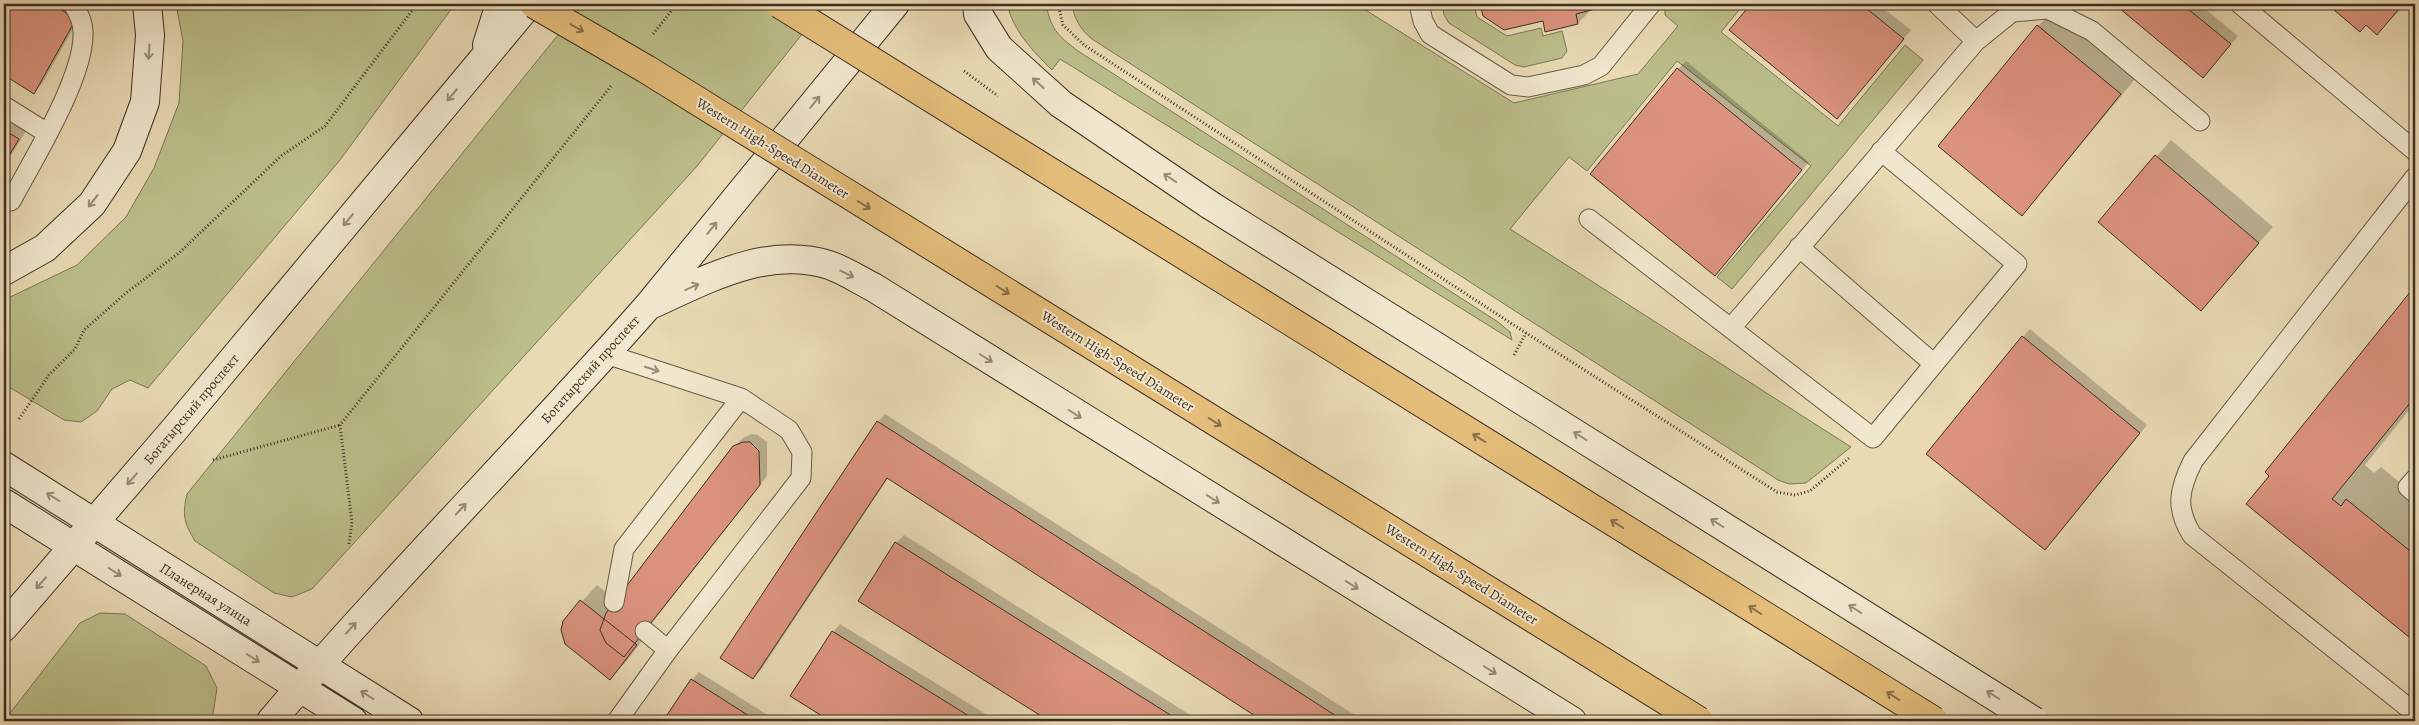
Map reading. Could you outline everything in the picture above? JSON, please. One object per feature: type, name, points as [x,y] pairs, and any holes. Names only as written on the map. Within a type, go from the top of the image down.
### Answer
[{"type":"highway","name":"Western High-Speed Diameter","points":[[534,4],[646,69],[1699,721]]},
{"type":"highway","points":[[780,4],[1934,721]]},
{"type":"main road","points":[[4,271],[46,248],[92,204],[126,151],[145,102],[150,35],[147,4]]},
{"type":"main road","points":[[483,58],[500,4]]},
{"type":"main road","name":"Богатырский проспект","points":[[4,627],[94,524],[529,4]]},
{"type":"main road","name":"Богатырский проспект","points":[[271,721],[318,664],[606,354],[648,306],[895,4]]},
{"type":"main road","points":[[977,4],[978,14],[999,48],[1061,104],[1210,205],[2034,721]]},
{"type":"main road","points":[[648,306],[731,269],[760,261],[794,258],[829,266],[873,287],[1572,721]]},
{"type":"main road","name":"Планерная улица","points":[[4,466],[409,721]]},
{"type":"main road","points":[[4,503],[354,721]]},
{"type":"lane","points":[[11,201],[71,85],[81,56],[83,31],[79,13],[73,4]]},
{"type":"lane","points":[[1419,4],[1423,21],[1430,34],[1511,85],[1528,87],[1584,75],[1601,66],[1651,4]]},
{"type":"lane","points":[[1937,4],[1976,41]]},
{"type":"lane","points":[[2240,4],[2415,151]]},
{"type":"lane","points":[[1731,328],[1976,41],[2012,12],[2048,9],[2092,31],[2200,121]]},
{"type":"lane","points":[[4,106],[47,133]]},
{"type":"lane","points":[[1589,220],[1873,438],[2017,264],[1881,152]]},
{"type":"lane","points":[[2415,177],[2192,461],[2182,482],[2181,503],[2183,520],[2192,535],[2415,713]]},
{"type":"lane","points":[[1799,247],[1934,364]]},
{"type":"lane","points":[[606,354],[741,398],[789,430],[802,452],[801,478],[668,650],[617,721]]},
{"type":"lane","points":[[614,602],[624,549],[741,398]]},
{"type":"lane","points":[[2415,479],[2408,487],[2415,493]]},
{"type":"lane","points":[[645,631],[668,650]]},
{"type":"path","points":[[19,418],[49,375],[76,349],[84,330],[126,293],[179,253],[213,224],[281,156],[326,126],[417,4]]},
{"type":"path","points":[[652,35],[677,4]]},
{"type":"path","points":[[1058,4],[1063,25],[1084,45],[1526,333],[1777,492],[1795,495],[1810,491],[1873,438]]},
{"type":"path","points":[[213,460],[340,425],[615,82]]},
{"type":"path","points":[[340,425],[352,522],[349,544]]},
{"type":"green space","points":[[176,4],[455,4],[340,160],[148,388],[130,380],[112,389],[97,411],[81,422],[64,420],[4,384],[4,300],[77,265],[126,217],[154,168],[179,103],[183,41]]},
{"type":"green space","points":[[583,4],[826,4],[698,165],[312,589],[292,597],[274,593],[195,541],[185,519],[187,494]]},
{"type":"green space","points":[[1007,4],[1046,4],[1050,20],[1056,31],[1078,51],[1498,322],[1510,332],[1512,340],[1060,59],[1052,70],[1019,32]]},
{"type":"green space","points":[[1072,4],[1356,4],[1514,103],[1638,74],[1678,26],[1665,15],[1665,4],[1683,4],[1691,10],[1696,4],[1744,4],[1721,32],[1838,126],[1905,45],[1923,60],[1732,289],[1717,277],[1811,166],[1677,61],[1587,171],[1569,157],[1510,229],[1851,447],[1806,483],[1789,484],[1778,480],[1092,39],[1079,24],[1074,15]]},
{"type":"green space","points":[[1442,4],[1474,4],[1477,17],[1507,36],[1541,28],[1543,36],[1562,31],[1567,51],[1562,58],[1524,67],[1515,65],[1449,23],[1444,15]]},
{"type":"green space","points":[[100,613],[125,614],[206,666],[217,688],[213,714],[207,721],[4,721],[80,623]]},
{"type":"building","points":[[4,4],[52,4],[76,19],[34,94],[4,75]]},
{"type":"building","points":[[1480,4],[1614,4],[1576,14],[1578,24],[1545,32],[1543,21],[1504,30],[1483,16]]},
{"type":"building","points":[[1683,4],[1696,4],[1691,10]]},
{"type":"building","points":[[1751,4],[1861,4],[1904,39],[1837,119],[1729,30]]},
{"type":"building","points":[[2122,4],[2182,4],[2231,44],[2203,78],[2119,8]]},
{"type":"building","points":[[2327,4],[2403,4],[2377,35],[2366,25],[2360,32]]},
{"type":"building","points":[[2037,25],[2121,94],[2022,216],[1938,146]]},
{"type":"building","points":[[1677,68],[1802,170],[1715,276],[1590,174]]},
{"type":"building","points":[[4,130],[19,139],[4,164]]},
{"type":"building","points":[[2155,155],[2259,243],[2201,311],[2098,222]]},
{"type":"building","points":[[2415,286],[2415,397],[2332,499],[2341,506],[2346,499],[2415,555],[2415,642],[2246,504],[2269,476],[2265,472]]},
{"type":"building","points":[[2022,336],[2140,433],[2045,550],[1926,454]]},
{"type":"building","points":[[877,421],[1344,721],[1263,721],[887,478],[753,679],[720,658]]},
{"type":"building","points":[[743,442],[750,442],[759,451],[760,485],[624,657],[606,643],[600,630],[606,613],[733,446]]},
{"type":"building","points":[[895,542],[1180,721],[1049,721],[858,601]]},
{"type":"building","points":[[580,600],[637,645],[610,680],[565,644],[561,630],[563,621]]},
{"type":"building","points":[[832,631],[977,721],[830,721],[790,696]]},
{"type":"building","points":[[691,679],[757,721],[663,721]]}]
